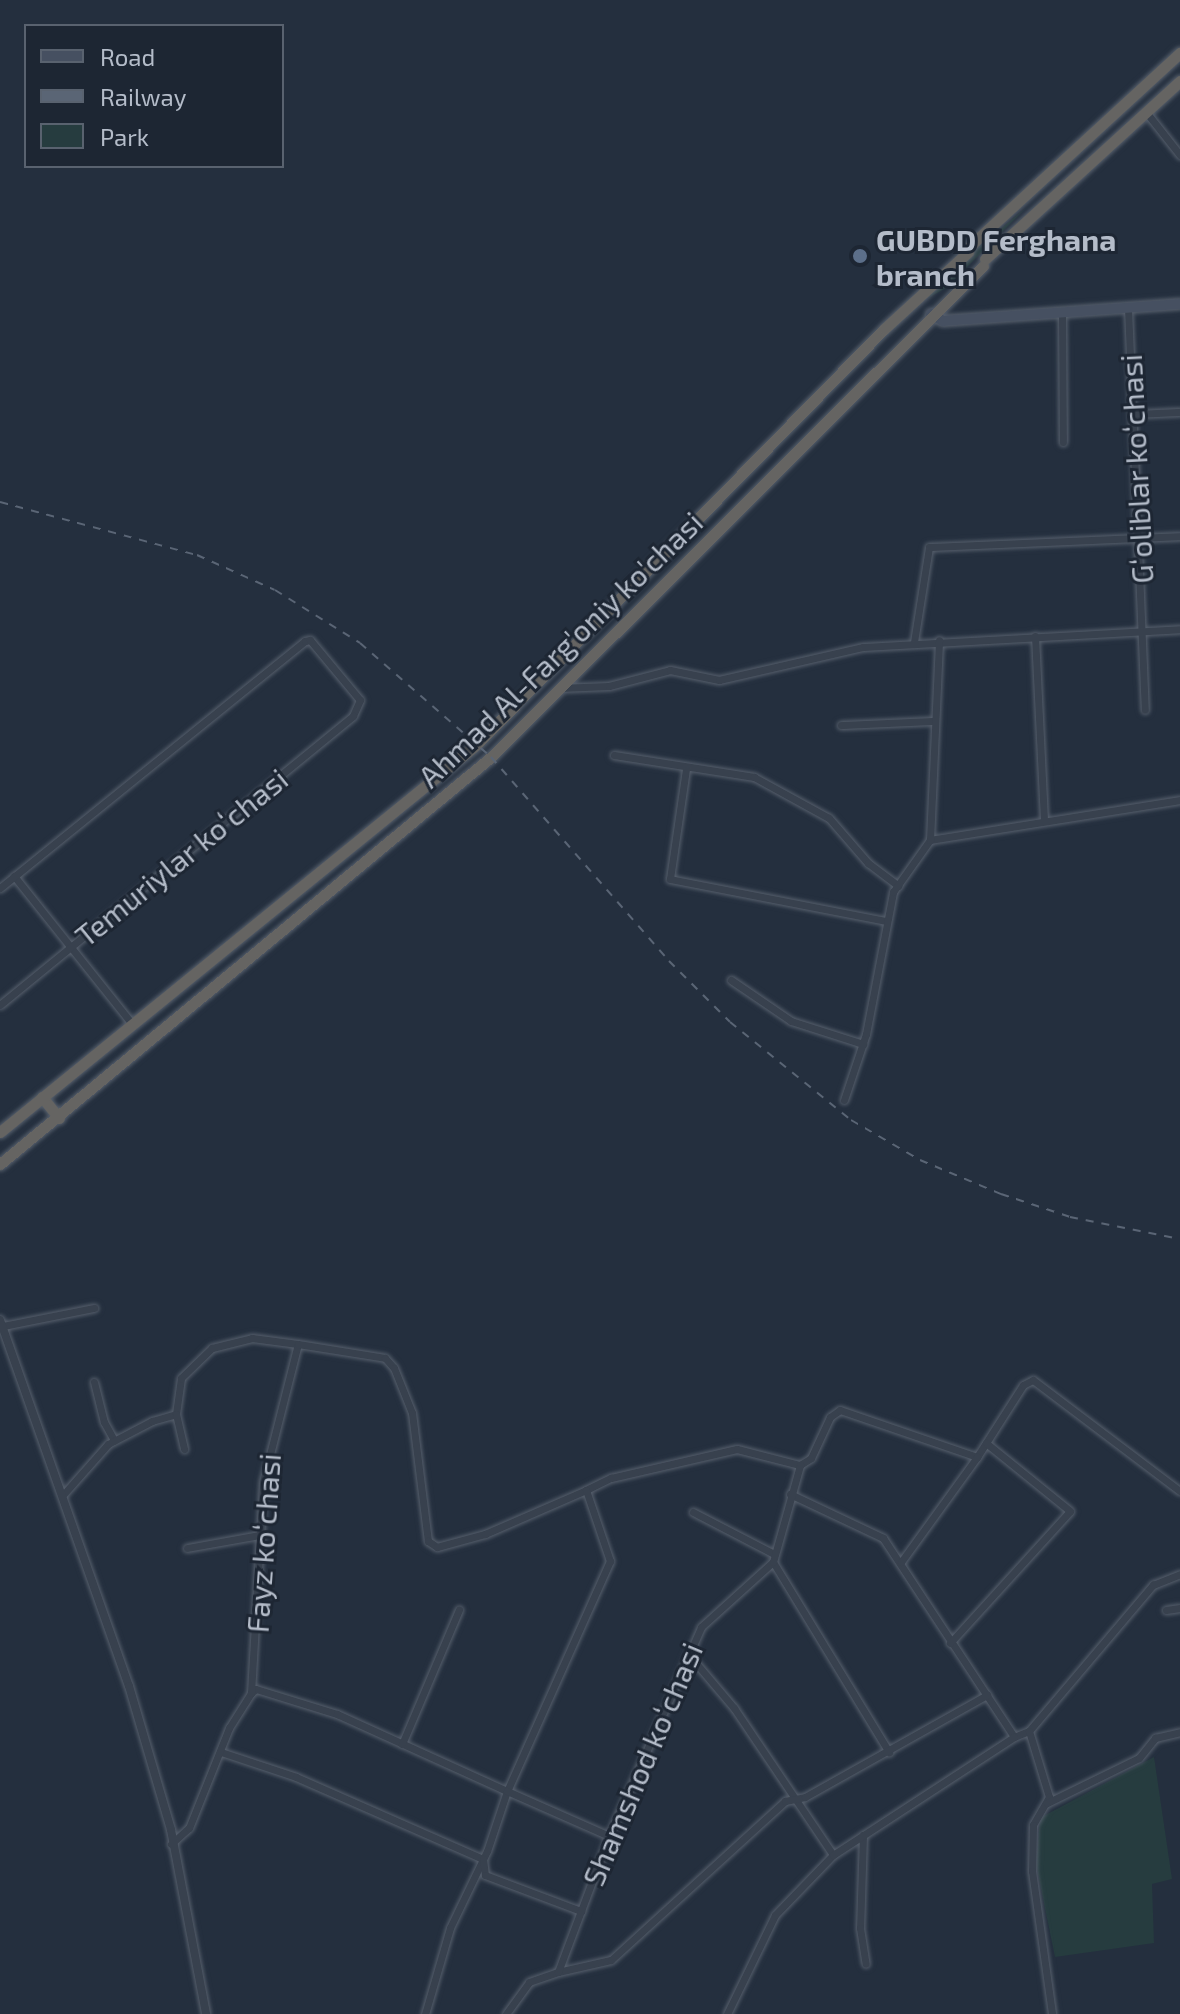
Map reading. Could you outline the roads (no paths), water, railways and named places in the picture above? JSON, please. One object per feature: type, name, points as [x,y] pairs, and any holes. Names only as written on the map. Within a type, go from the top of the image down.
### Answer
[{"type":"highway","name":"Ahmad Al-Farg'oniy ko'chasi","points":[[0,1132],[477,744],[739,476],[970,249],[1180,53]]},
{"type":"highway","name":"Ahmad Al-Farg'oniy ko'chasi","points":[[0,1164],[491,757],[931,314],[1180,81]]},
{"type":"highway","points":[[739,476],[756,491]]},
{"type":"highway","points":[[42,1097],[59,1118]]},
{"type":"main road","points":[[931,314],[943,321],[1180,304]]},
{"type":"street","points":[[1146,112],[1180,155]]},
{"type":"street","name":"Gʻoliblar koʻchasi","points":[[1128,308],[1145,710]]},
{"type":"street","points":[[1062,312],[1063,442]]},
{"type":"street","points":[[1134,414],[1180,412]]},
{"type":"street","points":[[914,642],[929,547],[1180,536]]},
{"type":"street","points":[[559,688],[609,686],[670,670],[719,680],[863,647],[914,642],[1180,629]]},
{"type":"street","points":[[1035,636],[1044,821]]},
{"type":"street","name":"Temuriylar koʻchasi","points":[[0,1005],[360,706],[308,640],[14,876]]},
{"type":"street","points":[[844,1100],[863,1044],[887,921],[898,886],[930,840],[939,640]]},
{"type":"street","points":[[841,725],[934,721]]},
{"type":"street","points":[[614,755],[686,769],[754,777],[829,818],[868,863],[898,886]]},
{"type":"street","points":[[686,769],[670,879],[887,921]]},
{"type":"street","points":[[930,840],[1180,800]]},
{"type":"street","points":[[0,888],[14,876],[133,1025]]},
{"type":"street","points":[[731,980],[791,1021],[863,1044]]},
{"type":"street","points":[[94,1308],[1,1323],[129,1686],[191,1915],[206,2014]]},
{"type":"street","points":[[184,1449],[176,1414],[181,1378],[212,1348],[252,1338],[385,1358],[394,1368],[412,1413],[428,1541],[437,1547],[485,1534],[611,1478],[737,1449],[800,1465]]},
{"type":"street","name":"Fayz koʻchasi","points":[[171,1844],[189,1828],[221,1752],[251,1693],[259,1535],[269,1447],[298,1344]]},
{"type":"street","points":[[901,1562],[977,1457],[1023,1385],[1033,1380],[1180,1491]]},
{"type":"street","points":[[94,1382],[104,1422],[114,1440]]},
{"type":"street","points":[[774,1558],[800,1465],[811,1458],[830,1417],[840,1410],[977,1457]]},
{"type":"street","points":[[62,1496],[114,1440],[176,1414]]},
{"type":"street","points":[[950,1643],[1070,1511],[986,1443]]},
{"type":"street","points":[[425,2014],[450,1928],[483,1859],[507,1791],[610,1561],[586,1490]]},
{"type":"street","points":[[790,1494],[872,1530],[901,1562],[950,1643],[1014,1737]]},
{"type":"street","points":[[693,1512],[774,1558],[889,1752]]},
{"type":"street","points":[[187,1548],[259,1535]]},
{"type":"street","name":"Shamshod koʻchasi","points":[[558,1972],[609,1836],[701,1627],[774,1558]]},
{"type":"street","points":[[727,2014],[775,1915],[833,1855],[1014,1737],[1029,1731],[1153,1585],[1180,1574]]},
{"type":"street","points":[[1166,1610],[1180,1608]]},
{"type":"street","points":[[402,1744],[459,1610]]},
{"type":"street","points":[[689,1655],[707,1671],[833,1855]]},
{"type":"street","points":[[251,1693],[256,1689],[291,1698],[609,1836]]},
{"type":"street","points":[[506,2014],[529,1982],[611,1960],[669,1902],[785,1801],[796,1799],[889,1752],[987,1695]]},
{"type":"street","points":[[1029,1731],[1047,1803]]},
{"type":"street","points":[[1052,2014],[1032,1871],[1033,1825],[1047,1803],[1139,1758],[1155,1738],[1180,1732]]},
{"type":"street","points":[[221,1752],[296,1777],[483,1859]]},
{"type":"street","points":[[863,1835],[860,1928],[866,1964]]},
{"type":"street","points":[[483,1859],[485,1875],[581,1911]]},
{"type":"railway","points":[[0,502],[197,555],[275,590],[360,643],[491,757],[669,961],[730,1022],[851,1120],[920,1160],[1001,1194],[1070,1217],[1180,1239]]},
{"type":"place","name":"GUBDD Ferghana branch","points":[[860,256]]}]
